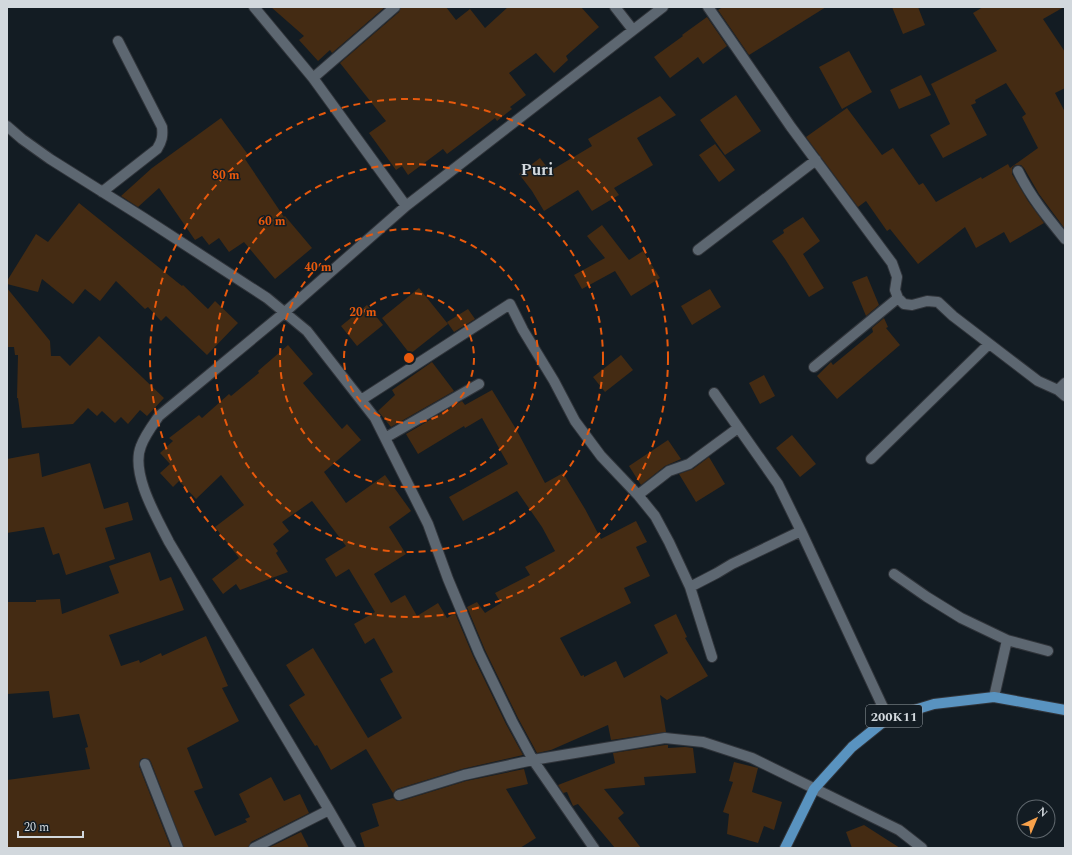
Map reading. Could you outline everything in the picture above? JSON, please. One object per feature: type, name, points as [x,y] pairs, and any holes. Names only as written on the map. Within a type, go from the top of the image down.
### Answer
[{"type":"main road","name":"200K11","points":[[785,848],[814,789],[852,747],[888,718],[934,704],[994,697],[1065,710]]},
{"type":"street","points":[[254,7],[312,78],[406,206]]},
{"type":"street","points":[[312,78],[395,7]]},
{"type":"street","points":[[615,7],[633,30]]},
{"type":"street","points":[[351,848],[330,810],[169,542],[149,502],[140,478],[138,464],[140,447],[159,416],[285,312],[406,206],[663,7]]},
{"type":"street","points":[[708,7],[791,126],[892,263],[896,278],[895,290],[898,298],[904,304],[912,305],[927,301],[938,302],[953,316],[1038,382],[1063,390]]},
{"type":"street","points":[[102,192],[157,149],[162,142],[163,136],[162,127],[118,41]]},
{"type":"street","points":[[7,126],[38,151],[260,294],[285,312],[306,331],[375,418],[428,524],[448,579],[479,653],[512,721],[532,760],[594,848]]},
{"type":"street","points":[[698,250],[816,160]]},
{"type":"street","points":[[1018,171],[1025,186],[1040,208],[1065,239]]},
{"type":"street","points":[[814,367],[898,298]]},
{"type":"street","points":[[361,400],[510,304],[523,330],[554,381],[575,421],[601,456],[638,494],[654,516],[669,542],[690,587],[712,657]]},
{"type":"street","points":[[871,458],[989,344]]},
{"type":"street","points":[[385,438],[479,384]]},
{"type":"street","points":[[714,393],[778,484],[802,531],[888,718]]},
{"type":"street","points":[[638,494],[669,471],[688,464],[738,428]]},
{"type":"street","points":[[690,587],[732,564],[802,531]]},
{"type":"street","points":[[894,574],[961,618],[1007,640],[1048,651]]},
{"type":"street","points":[[994,697],[1007,640]]},
{"type":"street","points":[[398,795],[464,775],[532,760],[665,738],[703,742],[752,758],[899,830],[922,848]]},
{"type":"street","points":[[145,764],[178,848]]},
{"type":"street","points":[[254,848],[330,810]]},
{"type":"building","points":[[271,7],[385,7],[332,53],[330,50],[318,61],[299,40],[304,36]]},
{"type":"building","points":[[401,7],[446,7],[456,20],[470,9],[485,28],[508,7],[581,7],[599,27],[566,56],[568,60],[554,73],[536,53],[509,73],[526,95],[510,107],[512,109],[497,121],[495,118],[447,154],[443,149],[408,175],[402,166],[396,170],[369,133],[386,121],[340,63],[399,12]]},
{"type":"building","points":[[723,7],[826,7],[749,55],[718,10]]},
{"type":"building","points":[[892,7],[918,7],[925,25],[903,34]]},
{"type":"building","points":[[983,7],[1064,7],[1043,19],[1065,52],[1065,88],[1055,93],[1065,112],[1065,229],[1039,194],[1024,168],[1021,165],[1015,165],[1012,168],[1012,174],[1028,201],[1044,223],[1010,243],[1004,232],[976,248],[965,227],[918,264],[890,229],[887,231],[866,201],[858,207],[806,137],[847,108],[882,155],[893,148],[919,185],[923,183],[936,202],[1008,164],[1010,168],[1038,148],[1022,117],[1026,114],[1006,83],[975,100],[976,103],[971,105],[987,135],[943,158],[930,135],[950,124],[931,84],[997,51],[973,13]]},
{"type":"building","points":[[707,17],[727,46],[703,64],[698,57],[670,78],[654,57]]},
{"type":"building","points":[[849,51],[872,92],[842,109],[819,67]]},
{"type":"building","points":[[921,75],[931,95],[899,109],[890,90]]},
{"type":"building","points":[[736,95],[761,131],[725,155],[700,120]]},
{"type":"building","points":[[660,96],[676,115],[637,138],[653,165],[614,188],[619,195],[592,211],[578,190],[544,211],[532,191],[519,174],[540,158],[550,171],[592,146],[588,139]]},
{"type":"building","points":[[221,118],[249,156],[245,159],[284,217],[285,216],[312,248],[275,279],[244,242],[229,252],[219,238],[209,245],[202,236],[195,240],[159,188],[138,207],[121,196],[152,168]]},
{"type":"building","points":[[715,144],[735,170],[719,182],[699,155]]},
{"type":"building","points":[[79,203],[182,286],[183,285],[208,309],[215,301],[238,323],[207,355],[166,316],[161,321],[148,307],[145,309],[116,281],[100,301],[85,289],[73,304],[42,279],[38,292],[7,284],[7,281],[36,234],[48,242]]},
{"type":"building","points":[[803,217],[820,241],[803,254],[824,288],[809,297],[772,241],[784,233],[783,230]]},
{"type":"building","points":[[602,225],[629,260],[643,251],[660,278],[631,296],[615,271],[582,289],[574,275],[605,258],[587,236]]},
{"type":"building","points":[[867,276],[879,305],[866,316],[852,282]]},
{"type":"building","points":[[7,288],[50,341],[51,356],[60,356],[70,366],[99,336],[164,398],[147,416],[140,410],[128,424],[121,417],[115,423],[102,411],[97,416],[88,408],[73,424],[22,428],[17,398],[18,355],[15,355],[14,347],[7,347]]},
{"type":"building","points":[[419,288],[448,324],[410,354],[382,318]]},
{"type":"building","points":[[710,289],[721,307],[692,325],[681,306]]},
{"type":"building","points":[[367,305],[383,325],[357,346],[341,326]]},
{"type":"building","points":[[468,309],[475,319],[454,332],[447,322]]},
{"type":"building","points":[[884,318],[888,327],[886,328],[900,345],[837,399],[817,376],[831,362],[833,365],[873,332],[872,328]]},
{"type":"building","points":[[288,345],[313,374],[303,383],[342,429],[347,424],[361,440],[324,472],[346,503],[385,475],[411,511],[389,527],[406,554],[374,574],[391,603],[405,595],[417,616],[438,603],[447,618],[455,613],[473,656],[523,755],[462,769],[397,789],[393,793],[366,749],[331,770],[317,745],[315,746],[289,705],[305,695],[286,665],[313,648],[368,738],[402,718],[380,679],[393,672],[374,638],[365,644],[354,624],[375,612],[349,569],[336,577],[325,559],[346,546],[312,501],[282,522],[289,531],[273,544],[278,551],[276,553],[288,572],[240,590],[236,584],[223,594],[212,579],[239,558],[215,527],[244,505],[221,475],[196,499],[179,481],[173,487],[160,473],[170,464],[160,453],[173,441],[169,438],[199,415],[202,418],[229,394],[231,396],[259,373],[258,371]]},
{"type":"building","points":[[621,355],[633,370],[605,392],[593,377]]},
{"type":"building","points":[[432,362],[454,391],[391,427],[378,411],[395,395],[392,390]]},
{"type":"building","points":[[764,375],[775,396],[760,404],[749,383]]},
{"type":"building","points":[[492,390],[516,429],[545,483],[563,473],[601,539],[636,521],[647,542],[636,547],[650,576],[624,588],[631,603],[560,638],[581,676],[584,675],[584,677],[616,661],[624,678],[668,653],[654,625],[676,614],[687,637],[685,638],[708,676],[667,700],[660,695],[666,732],[611,740],[608,725],[551,750],[537,753],[518,718],[485,650],[467,607],[477,602],[485,613],[501,603],[495,593],[530,575],[525,567],[555,551],[542,527],[517,491],[463,521],[449,497],[508,464],[482,418],[465,428],[464,426],[418,454],[406,434],[462,401],[465,405]]},
{"type":"building","points":[[792,435],[816,464],[800,477],[776,448]]},
{"type":"building","points":[[668,440],[681,459],[665,466],[641,485],[629,466]]},
{"type":"building","points":[[39,453],[42,477],[90,463],[104,509],[128,502],[133,520],[105,528],[115,559],[66,575],[59,553],[53,555],[44,527],[7,533],[7,459]]},
{"type":"building","points":[[709,457],[725,484],[696,502],[679,474],[693,469]]},
{"type":"building","points":[[150,552],[160,581],[171,577],[184,610],[109,635],[121,666],[139,660],[140,663],[161,653],[162,656],[206,636],[228,686],[222,688],[239,721],[187,748],[203,788],[194,791],[215,836],[247,822],[245,819],[250,817],[239,794],[271,777],[284,801],[300,794],[309,813],[251,842],[248,848],[184,848],[151,762],[149,759],[143,758],[140,760],[139,766],[171,848],[7,848],[7,780],[90,769],[85,748],[88,747],[79,714],[53,718],[49,691],[7,694],[7,602],[36,602],[36,600],[60,599],[62,614],[119,593],[109,566]]},
{"type":"building","points":[[668,745],[668,748],[693,748],[696,773],[644,777],[645,785],[604,789],[624,813],[618,818],[641,848],[615,848],[578,804],[573,806],[567,792],[563,793],[558,785],[615,763],[613,753]]},
{"type":"building","points":[[734,762],[758,768],[752,792],[782,802],[774,830],[764,826],[758,843],[727,834],[729,814],[723,812],[733,782],[729,781]]},
{"type":"building","points":[[524,769],[528,784],[506,789],[536,838],[520,848],[365,848],[360,833],[379,826],[372,804],[393,798],[397,801],[401,801],[466,781]]},
{"type":"building","points":[[864,825],[900,848],[852,848],[846,832]]},
{"type":"building","points":[[301,832],[309,848],[268,848]]},
{"type":"district","name":"Puri","points":[[537,169]]}]
